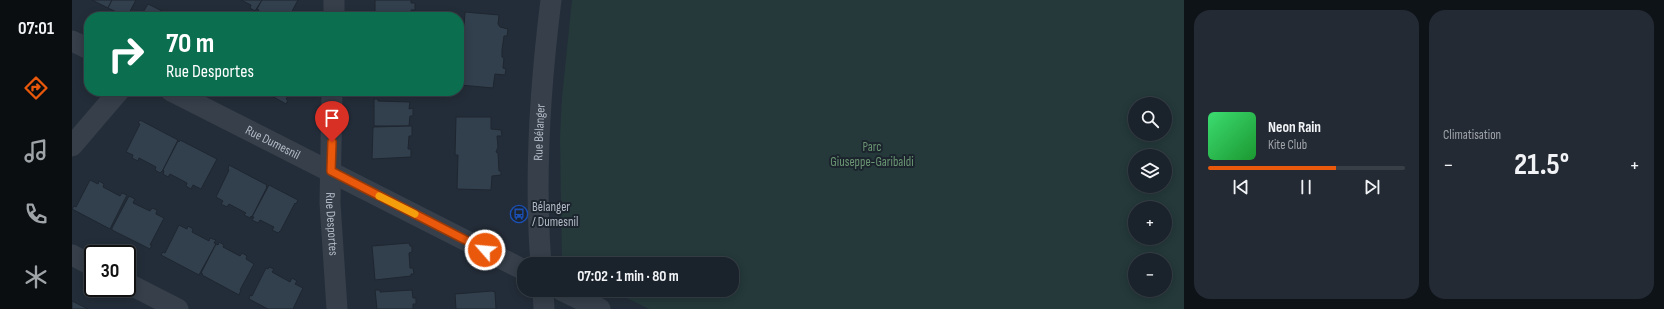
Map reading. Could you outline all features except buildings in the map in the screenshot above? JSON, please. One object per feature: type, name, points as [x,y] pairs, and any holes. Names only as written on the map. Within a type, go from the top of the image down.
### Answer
[{"type":"street","points":[[334,0],[334,12]]},
{"type":"street","name":"Rue Bélanger","points":[[541,257],[538,167],[540,99],[551,0]]},
{"type":"street","points":[[72,41],[84,47]]},
{"type":"street","points":[[72,146],[115,96]]},
{"type":"street","name":"Rue Dumesnil","points":[[181,96],[517,266]]},
{"type":"street","name":"Rue Desportes","points":[[332,96],[330,203],[337,309]]},
{"type":"street","points":[[72,255],[84,261]]},
{"type":"street","points":[[136,288],[178,309]]},
{"type":"street","points":[[543,297],[544,309]]},
{"type":"street","points":[[575,297],[600,309]]},
{"type":"green space","name":"Parc Giuseppe-Garibaldi","points":[[572,0],[1184,0],[1184,309],[649,309],[625,297],[739,297],[739,257],[562,257],[560,137],[562,98]]},
{"type":"slow traffic","points":[[379,196],[415,214]]},
{"type":"place","name":"Bélanger / Dumesnil","points":[[519,214]]},
{"type":"route","points":[[332,142],[331,171],[485,250]]}]
